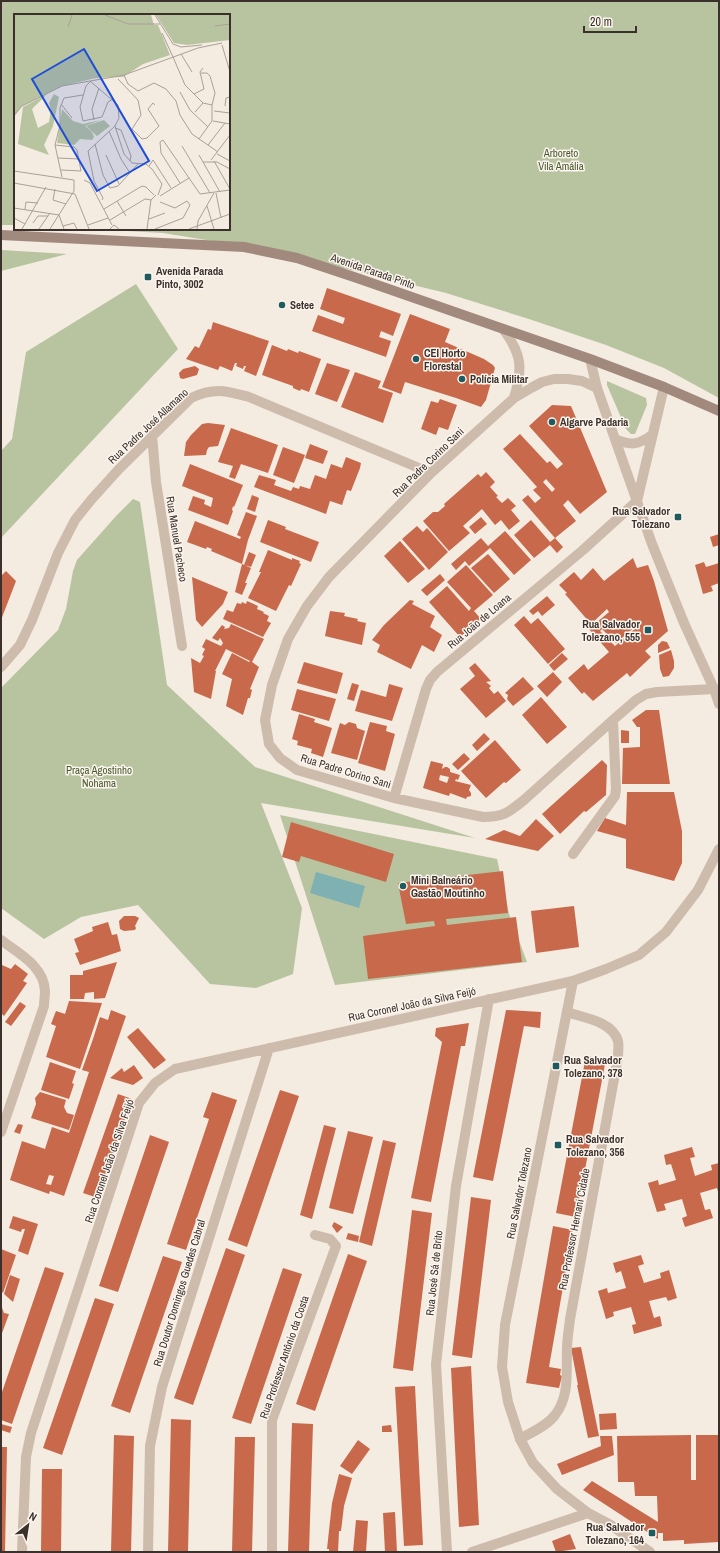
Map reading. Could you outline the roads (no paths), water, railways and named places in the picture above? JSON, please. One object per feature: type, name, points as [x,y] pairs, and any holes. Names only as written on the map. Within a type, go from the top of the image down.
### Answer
[{"type":"main road","name":"Avenida Parada Pinto","points":[[1,235],[236,247],[270,252],[322,266],[590,359],[664,387],[719,411]]},
{"type":"street","points":[[503,329],[513,343],[518,354],[520,369],[519,384],[514,398]]},
{"type":"street","points":[[590,359],[615,439],[652,544],[719,704]]},
{"type":"street","name":"Rua Padre Corino Sani","points":[[598,388],[582,381],[554,379],[542,382],[514,398],[431,473],[329,577],[307,606],[288,640],[272,685],[265,720],[269,744],[280,758],[297,770],[394,798],[483,817],[496,817],[509,812],[519,804],[636,700],[646,694],[714,689]]},
{"type":"street","points":[[637,501],[664,387]]},
{"type":"street","name":"Rua Padre José Allamano","points":[[1,667],[20,645],[32,620],[58,552],[75,520],[91,500],[152,435],[192,398],[205,392],[223,391],[249,397],[431,473]]},
{"type":"street","name":"Rua Manuel Pacheco","points":[[152,435],[156,482],[182,646]]},
{"type":"street","points":[[615,439],[624,443],[634,444],[644,441],[652,435]]},
{"type":"street","name":"Rua João de Loana","points":[[394,798],[430,680],[437,672],[583,550],[637,501]]},
{"type":"street","points":[[573,854],[615,796],[613,720]]},
{"type":"street","points":[[573,981],[606,970],[639,955],[666,932],[698,890],[719,849]]},
{"type":"street","points":[[1,940],[29,960],[40,973],[45,989],[44,1006],[5,1108],[1,1132]]},
{"type":"street","name":"Rua Coronel João da Silva Feijó","points":[[22,1552],[26,1457],[31,1433],[140,1103],[155,1082],[175,1069],[573,981]]},
{"type":"street","name":"Rua Salvador Tolezano","points":[[573,981],[505,1325],[502,1367],[508,1402],[520,1439],[533,1463],[557,1489],[588,1513],[609,1524],[650,1552]]},
{"type":"street","name":"Rua José Sá de Brito","points":[[447,1552],[436,1364],[456,1186],[489,999]]},
{"type":"street","name":"Rua Professor Hernani Cidade","points":[[520,1439],[544,1424],[555,1415],[562,1403],[566,1388],[567,1348],[570,1319],[618,1057],[618,1042],[614,1032],[605,1025],[567,1012]]},
{"type":"street","name":"Rua Doutor Domingos Guedes Cabral","points":[[148,1552],[150,1446],[162,1387],[269,1048]]},
{"type":"street","name":"Rua Professor Antônio da Costa","points":[[272,1552],[272,1420],[336,1246],[330,1239],[315,1235]]},
{"type":"street","points":[[472,1552],[588,1513]]},
{"type":"water","points":[[316,872],[365,886],[359,908],[310,893]]},
{"type":"place","name":"Avenida Parada Pinto, 3002","points":[[148,277]]},
{"type":"place","name":"Setee","points":[[282,305]]},
{"type":"place","name":"CEI Horto Florestal","points":[[416,359]]},
{"type":"place","name":"Polícia Militar","points":[[462,379]]},
{"type":"place","name":"Algarve Padaria","points":[[552,422]]},
{"type":"place","name":"Rua Salvador Tolezano","points":[[678,517]]},
{"type":"place","name":"Rua Salvador Tolezano, 555","points":[[648,630]]},
{"type":"place","name":"Mini Balneário Gastão Moutinho","points":[[403,886]]},
{"type":"place","name":"Rua Salvador Tolezano, 378","points":[[556,1066]]},
{"type":"place","name":"Rua Salvador Tolezano, 356","points":[[558,1145]]},
{"type":"place","name":"Rua Salvador Tolezano, 164","points":[[652,1533]]},
{"type":"park label","name":"Arboreto Vila Amália","points":[[561,159]]},
{"type":"park label","name":"Praça Agostinho Nohama","points":[[99,776]]}]
